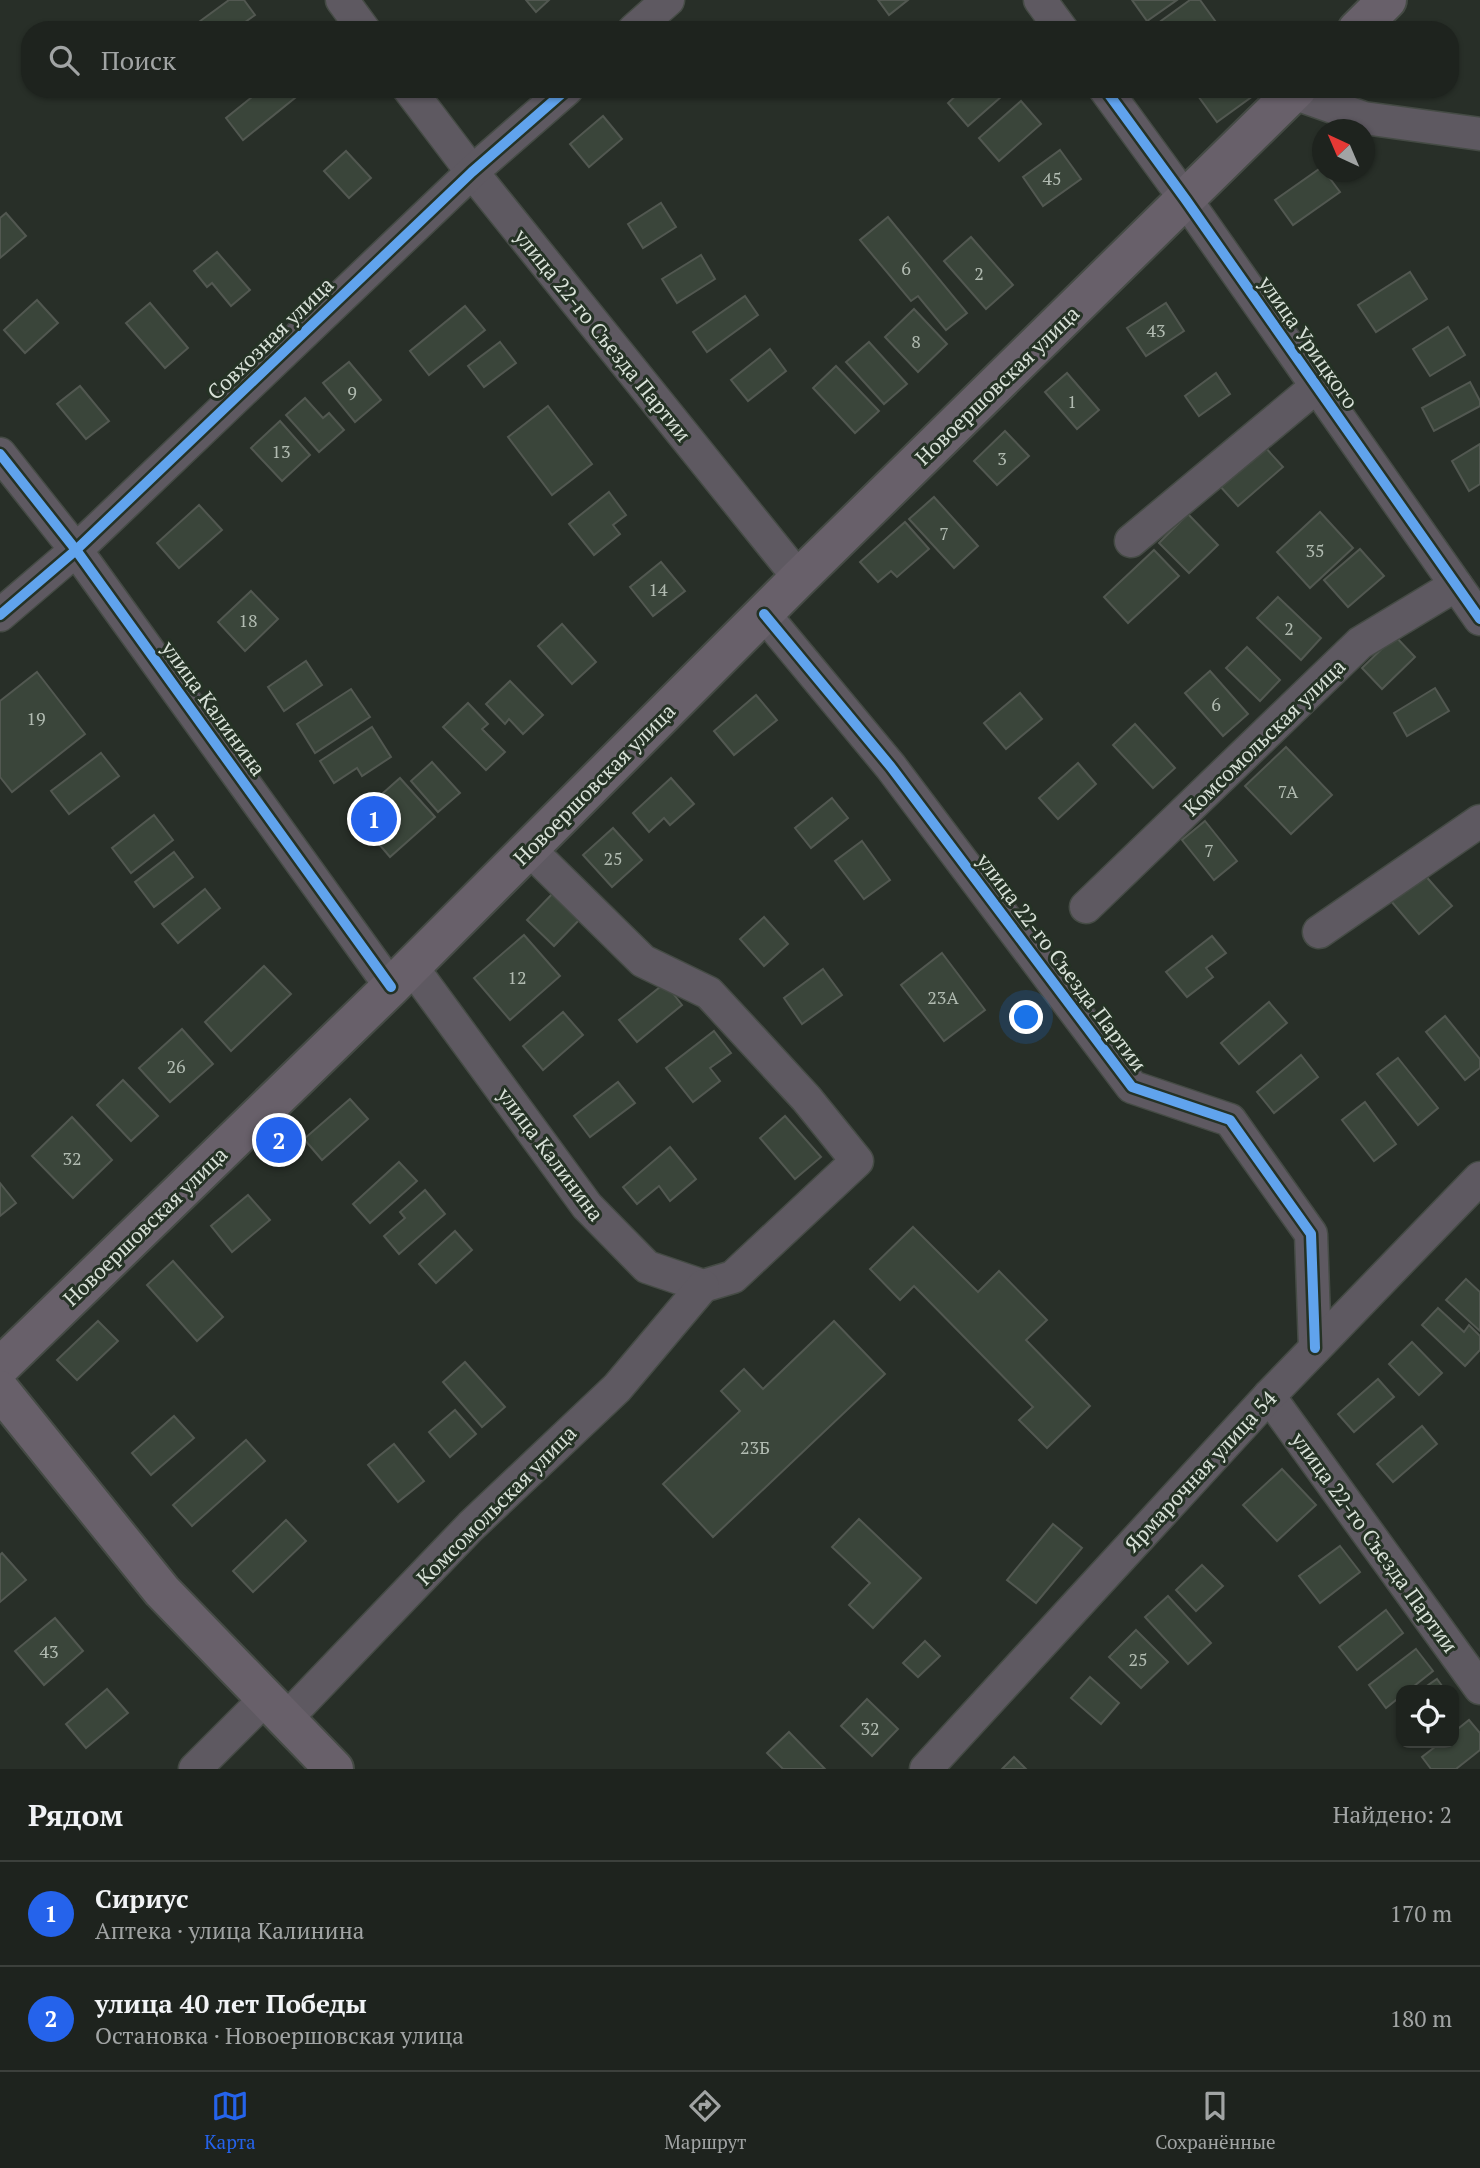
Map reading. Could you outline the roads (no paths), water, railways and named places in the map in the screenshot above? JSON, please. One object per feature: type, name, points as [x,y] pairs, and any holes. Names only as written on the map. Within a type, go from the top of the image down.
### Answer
[{"type":"main road","points":[[1366,21],[1387,0]]},
{"type":"main road","name":"Новоершовская улица","points":[[0,1367],[402,977],[799,578],[1288,98]]},
{"type":"main road","points":[[0,1390],[162,1591],[334,1769]]},
{"type":"street","points":[[342,0],[357,21]]},
{"type":"street","points":[[644,21],[668,0]]},
{"type":"street","points":[[1040,0],[1055,21]]},
{"type":"street","name":"улица 22-го Съезда Партии","points":[[417,98],[472,172],[799,578]]},
{"type":"street","name":"Совхозная улица","points":[[0,615],[76,550],[472,172],[556,98]]},
{"type":"street","name":"улица Урицкого","points":[[1112,98],[1480,619]]},
{"type":"street","points":[[1313,98],[1364,118],[1480,134]]},
{"type":"street","points":[[1131,541],[1317,386]]},
{"type":"street","name":"улица Калинина","points":[[0,454],[402,977],[587,1206],[647,1267],[703,1286]]},
{"type":"street","name":"Комсомольская улица","points":[[1086,907],[1360,643],[1456,585]]},
{"type":"street","name":"улица 22-го Съезда Партии","points":[[764,614],[891,767],[1132,1087],[1230,1120],[1311,1234],[1315,1348]]},
{"type":"street","points":[[1319,932],[1480,821]]},
{"type":"street","points":[[529,849],[643,961],[709,993],[806,1098],[857,1161],[733,1277],[703,1286]]},
{"type":"street","name":"Ярмарочная улица 54","points":[[926,1769],[1269,1396],[1480,1178]]},
{"type":"street","name":"Комсомольская улица","points":[[195,1769],[275,1710],[617,1388],[703,1286]]},
{"type":"street","name":"улица 22-го Съезда Партии","points":[[1269,1396],[1480,1688]]},
{"type":"place","name":"Сириус","points":[[374,819]]},
{"type":"place","name":"улица 40 лет Победы","points":[[279,1140]]}]
